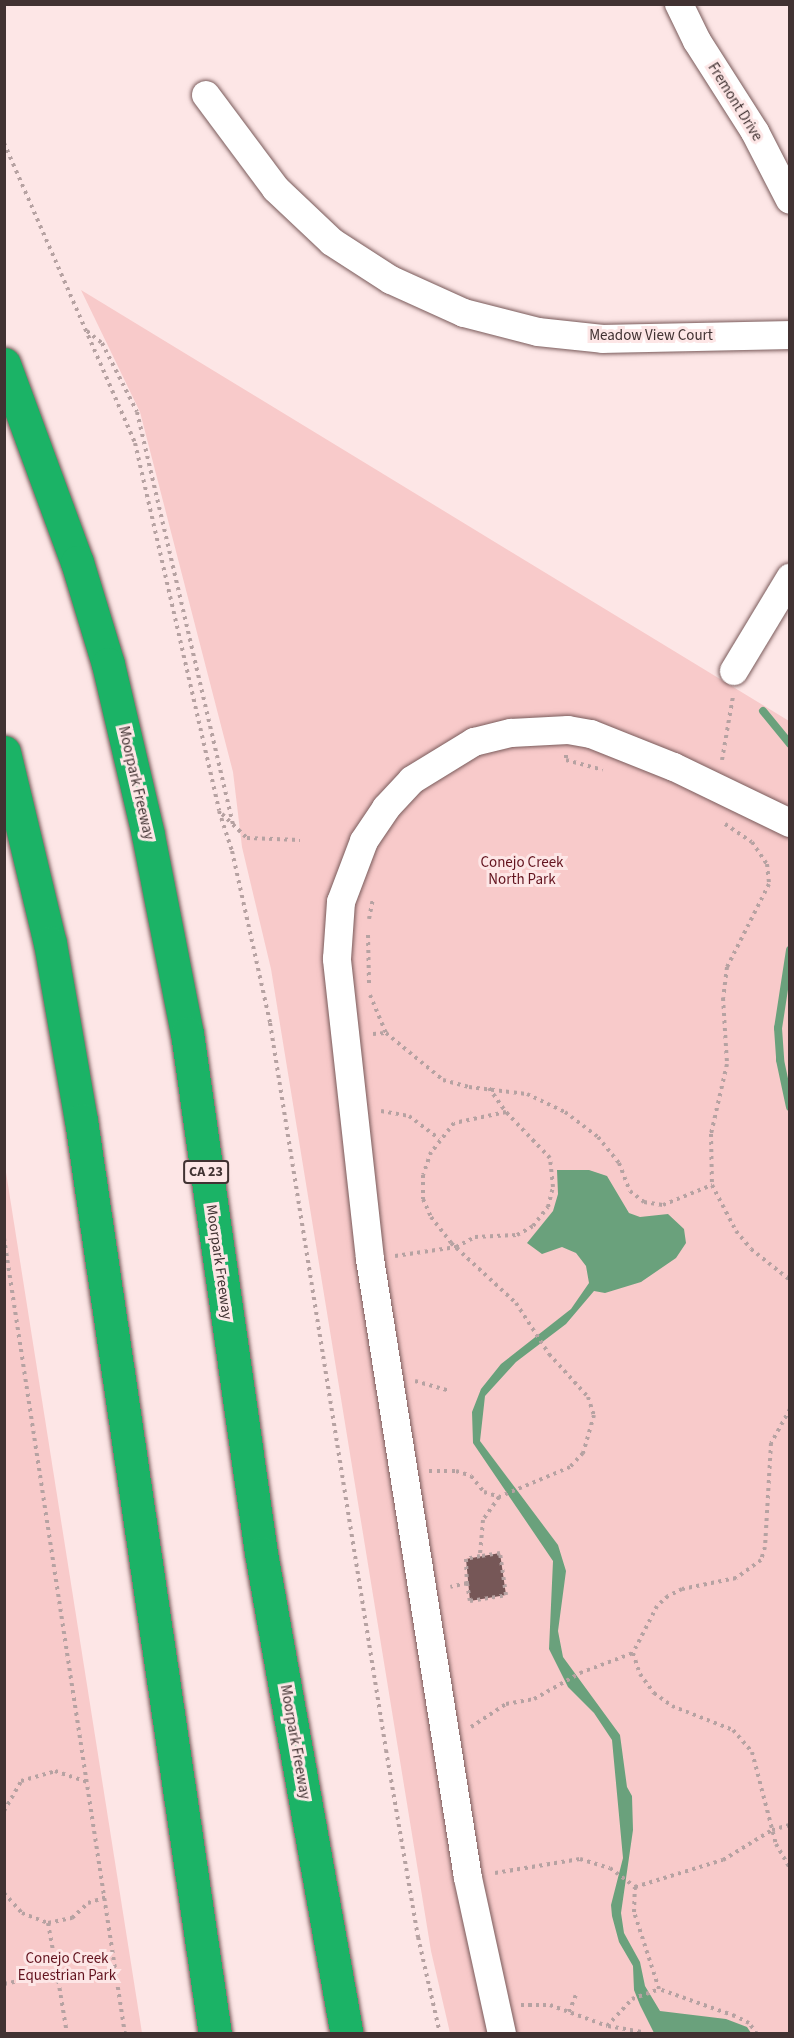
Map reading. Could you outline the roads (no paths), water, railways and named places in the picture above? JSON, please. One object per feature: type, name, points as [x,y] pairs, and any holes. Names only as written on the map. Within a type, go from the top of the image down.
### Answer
[{"type":"highway","name":"Moorpark Freeway","points":[[4,364],[69,540],[108,663],[148,835],[186,1033],[261,1553],[347,2034]]},
{"type":"highway","points":[[4,752],[50,943],[81,1120],[212,2027]]},
{"type":"highway","points":[[340,1996],[354,2034]]},
{"type":"street","name":"Fremont Drive","points":[[679,4],[697,41],[755,132],[789,200]]},
{"type":"street","name":"Meadow View Court","points":[[206,95],[276,189],[333,242],[391,280],[464,313],[538,332],[603,339],[789,335]]},
{"type":"street","points":[[734,671],[789,578]]},
{"type":"street","points":[[499,2021],[468,1878],[370,1259],[337,959],[341,902],[364,841],[386,808],[412,780],[474,742],[511,733],[568,730],[627,747],[786,821]]},
{"type":"waterway","points":[[763,711],[790,744]]},
{"type":"waterway","points":[[790,950],[778,1028],[780,1060],[790,1107]]},
{"type":"park label","name":"Conejo Creek North Park","points":[[522,870]]},
{"type":"park label","name":"Conejo Creek Equestrian Park","points":[[67,1966]]}]
